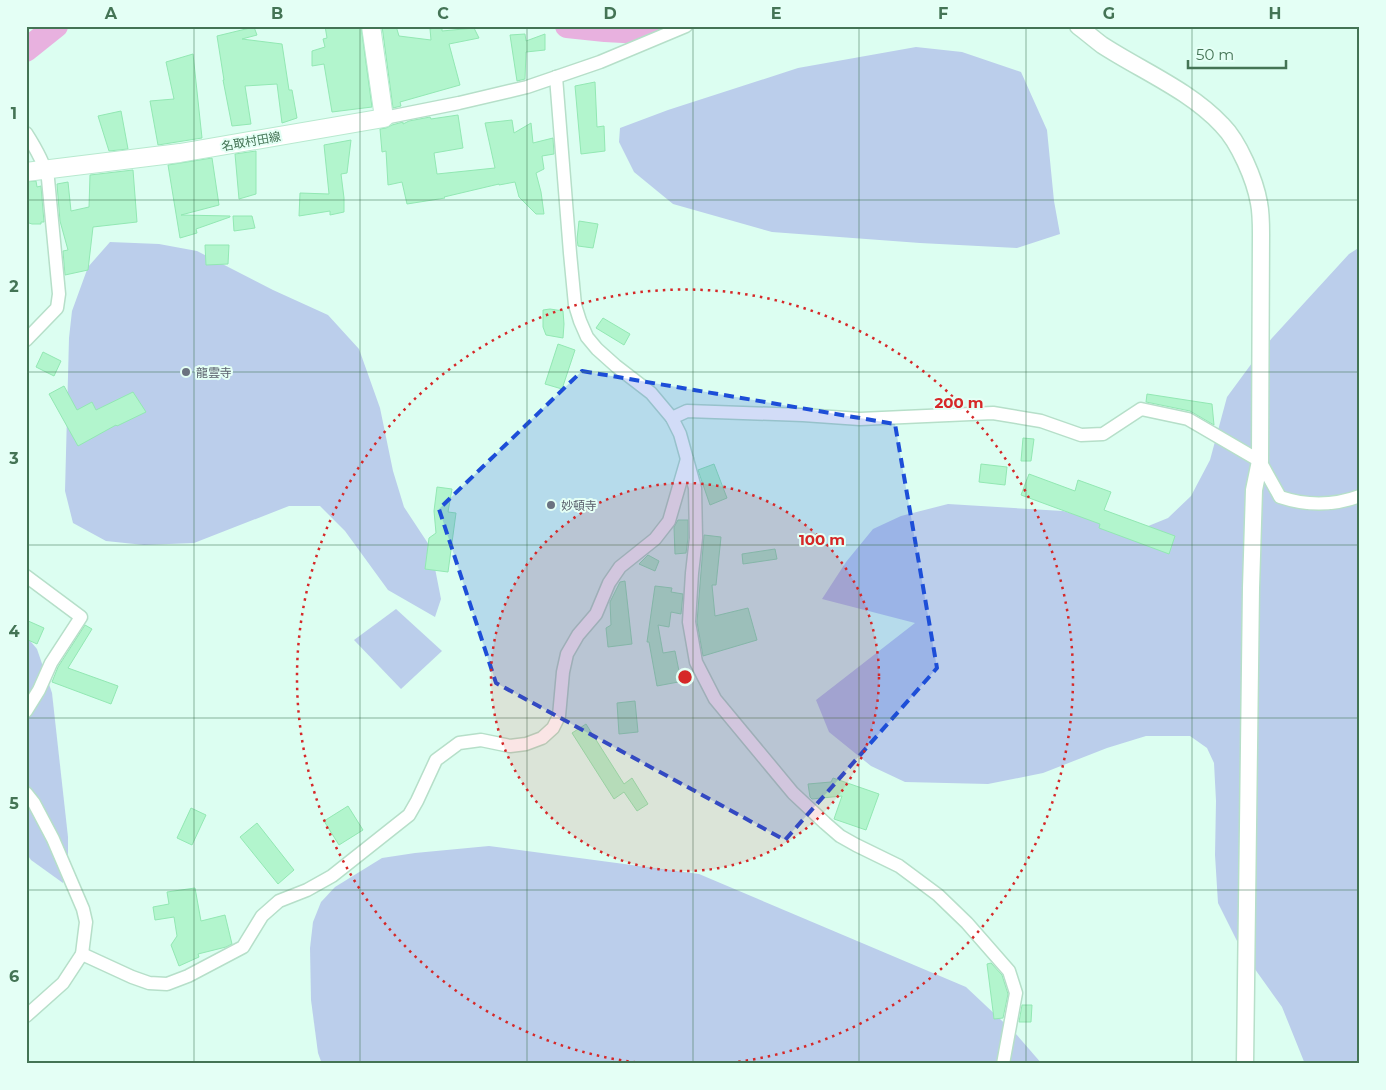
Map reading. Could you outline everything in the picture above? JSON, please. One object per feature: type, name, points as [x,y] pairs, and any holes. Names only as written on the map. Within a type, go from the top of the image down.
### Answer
[{"type":"main road","points":[[371,26],[384,118]]},
{"type":"main road","name":"名取村田線","points":[[26,172],[180,153],[384,118]]},
{"type":"street","points":[[384,118],[518,90],[600,62],[686,26]]},
{"type":"street","points":[[1078,26],[1101,44],[1202,106],[1223,126],[1240,150],[1252,177],[1259,203],[1261,234],[1260,460],[1254,490],[1251,588],[1245,1064]]},
{"type":"street","points":[[556,77],[575,305],[580,321],[587,337],[597,349],[652,393],[672,418],[680,434],[695,488],[696,538],[689,622],[696,662],[715,699],[792,793],[840,836],[900,866],[938,895],[967,922],[1009,970],[1016,993],[1003,1064]]},
{"type":"street","points":[[26,133],[38,151],[48,178],[59,294],[57,308],[26,340]]},
{"type":"street","points":[[672,418],[688,411],[860,419],[994,413],[1041,421],[1082,435],[1103,434],[1140,409],[1188,419],[1260,460],[1280,497],[1295,502],[1328,504],[1360,496]]},
{"type":"street","points":[[82,954],[149,983],[167,984],[188,976],[244,947],[262,916],[279,902],[307,890],[332,876],[408,814],[417,801],[436,760],[459,743],[481,740],[510,746],[526,744],[542,738],[553,728],[559,716],[563,672],[567,654],[578,635],[596,614],[609,583],[620,567],[655,539],[669,521],[687,457]]},
{"type":"street","points":[[26,576],[81,617],[51,663],[39,690],[26,711]]},
{"type":"street","points":[[26,793],[34,803],[54,839],[86,922],[82,954],[63,984],[26,1016]]},
{"type":"highlighted area","points":[[582,371],[895,424],[937,668],[785,840],[496,683],[439,509]]},
{"type":"shaded area","points":[[916,47],[962,52],[1021,72],[1047,130],[1054,201],[1060,234],[1017,248],[772,232],[673,204],[634,172],[619,142],[620,128],[668,110],[798,68]]},
{"type":"shaded area","points":[[110,242],[159,244],[197,251],[273,290],[328,315],[359,349],[380,408],[393,471],[404,507],[431,548],[441,599],[435,617],[388,590],[345,531],[320,506],[289,506],[194,543],[144,545],[106,541],[73,523],[65,491],[69,338],[72,311],[88,267]]},
{"type":"shaded area","points":[[1360,247],[1360,1064],[1305,1064],[1282,1007],[1242,951],[1218,903],[1215,855],[1216,801],[1214,763],[1207,748],[1190,736],[1146,736],[1107,748],[1043,773],[988,784],[905,782],[871,766],[829,732],[816,700],[915,623],[822,599],[846,562],[873,529],[901,516],[948,504],[1063,511],[1136,531],[1168,518],[1191,496],[1210,460],[1227,397],[1263,348],[1349,254]]},
{"type":"shaded area","points":[[396,609],[442,651],[401,689],[354,640]]},
{"type":"shaded area","points":[[26,636],[37,649],[52,693],[68,837],[68,868],[63,883],[31,860],[26,853]]},
{"type":"shaded area","points":[[489,846],[699,874],[966,987],[1016,1034],[1042,1064],[322,1064],[318,1053],[311,1000],[310,948],[313,922],[321,902],[335,887],[382,858]]},
{"type":"building","points":[[325,26],[361,26],[372,107],[332,112],[324,64],[312,66],[312,51],[325,47],[323,39],[327,38]]},
{"type":"building","points":[[382,26],[396,26],[399,36],[431,40],[430,29],[442,26],[442,31],[474,28],[479,38],[449,44],[460,85],[400,102],[401,106],[393,108]]},
{"type":"building","points":[[254,27],[257,35],[242,39],[282,44],[289,90],[292,90],[297,118],[282,123],[277,84],[245,86],[251,124],[232,126],[217,36]]},
{"type":"building","points":[[525,34],[526,41],[545,34],[545,50],[526,52],[525,79],[517,81],[510,35]]},
{"type":"building","points":[[193,54],[202,138],[158,145],[150,101],[174,99],[166,62]]},
{"type":"building","points":[[595,82],[597,127],[604,126],[605,151],[581,154],[575,86]]},
{"type":"building","points":[[121,111],[128,149],[109,151],[98,116]]},
{"type":"building","points":[[458,115],[463,148],[434,153],[437,174],[495,168],[485,123],[512,120],[514,133],[531,123],[533,143],[553,138],[554,154],[542,156],[544,169],[536,173],[544,214],[536,214],[519,197],[515,182],[499,184],[445,198],[407,204],[402,182],[388,185],[386,151],[382,152],[380,129],[430,117],[431,119]]},
{"type":"building","points":[[351,140],[347,173],[341,174],[344,212],[330,215],[330,211],[299,216],[300,193],[329,194],[324,145]]},
{"type":"building","points":[[256,151],[256,194],[239,199],[235,154]]},
{"type":"building","points":[[212,158],[219,205],[181,215],[230,217],[196,229],[197,233],[180,238],[168,165]]},
{"type":"building","points":[[133,170],[137,222],[93,227],[88,270],[65,275],[63,251],[68,250],[60,221],[57,184],[68,182],[71,211],[89,207],[90,175]]},
{"type":"building","points":[[36,181],[37,187],[41,186],[44,222],[41,222],[41,224],[26,222],[26,182]]},
{"type":"building","points":[[233,216],[252,216],[255,228],[234,231]]},
{"type":"building","points":[[579,221],[598,224],[593,248],[578,246]]},
{"type":"building","points":[[205,245],[229,245],[228,264],[206,265]]},
{"type":"building","points":[[543,310],[563,311],[563,338],[546,335],[543,327]]},
{"type":"building","points":[[603,318],[630,334],[624,345],[596,328]]},
{"type":"building","points":[[558,344],[575,350],[562,389],[545,384]]},
{"type":"building","points":[[43,352],[61,361],[54,376],[36,367]]},
{"type":"building","points":[[64,386],[77,410],[92,402],[96,410],[133,392],[146,412],[116,425],[78,446],[49,394]]},
{"type":"building","points":[[1147,394],[1212,404],[1214,425],[1190,411],[1146,402]]},
{"type":"building","points":[[1023,438],[1034,439],[1031,461],[1021,461]]},
{"type":"building","points":[[714,464],[727,498],[710,505],[698,470]]},
{"type":"building","points":[[981,464],[1007,467],[1005,485],[979,482]]},
{"type":"building","points":[[1029,474],[1075,491],[1078,480],[1111,492],[1104,510],[1175,536],[1169,554],[1099,528],[1100,524],[1021,495]]},
{"type":"building","points":[[437,487],[452,489],[448,512],[456,513],[448,572],[425,569],[429,538],[436,533],[434,511]]},
{"type":"building","points":[[678,520],[688,520],[688,538],[686,553],[675,554],[674,527]]},
{"type":"building","points":[[704,535],[721,537],[716,585],[712,585],[715,616],[748,608],[757,640],[703,656],[697,622]]},
{"type":"building","points":[[775,549],[777,559],[743,564],[742,554]]},
{"type":"building","points":[[648,555],[659,561],[655,571],[639,564]]},
{"type":"building","points":[[625,581],[632,644],[608,647],[606,628],[611,625],[610,602],[620,582]]},
{"type":"building","points":[[655,586],[672,588],[671,592],[683,594],[681,614],[671,612],[669,627],[658,625],[663,653],[675,651],[679,671],[687,669],[689,680],[657,686],[649,642],[647,642]]},
{"type":"building","points":[[26,620],[44,628],[37,644],[26,639]]},
{"type":"building","points":[[85,625],[92,629],[68,668],[118,686],[111,704],[52,682],[58,667]]},
{"type":"building","points":[[635,701],[638,732],[619,734],[617,703]]},
{"type":"building","points":[[586,724],[624,784],[632,778],[648,804],[637,811],[624,792],[614,799],[572,733]]},
{"type":"building","points":[[833,778],[879,794],[866,830],[834,819],[842,796],[812,799],[810,797],[808,784],[831,782]]},
{"type":"building","points":[[348,806],[363,830],[339,845],[324,821]]},
{"type":"building","points":[[191,808],[206,815],[192,845],[177,838]]},
{"type":"building","points":[[257,823],[294,870],[278,884],[240,837]]},
{"type":"building","points":[[195,888],[201,921],[225,915],[232,944],[198,954],[199,957],[179,966],[171,945],[177,936],[174,917],[155,920],[153,907],[169,904],[167,892]]},
{"type":"building","points":[[991,963],[1002,975],[1008,994],[1003,1018],[994,1019],[987,964]]},
{"type":"building","points":[[1022,1005],[1032,1005],[1031,1022],[1019,1022]]},
{"type":"waterway","points":[[26,50],[56,26]]},
{"type":"waterway","points":[[567,26],[641,32],[657,26]]},
{"type":"place","name":"龍雲寺","points":[[186,372]]},
{"type":"place","name":"妙頓寺","points":[[551,505]]}]
